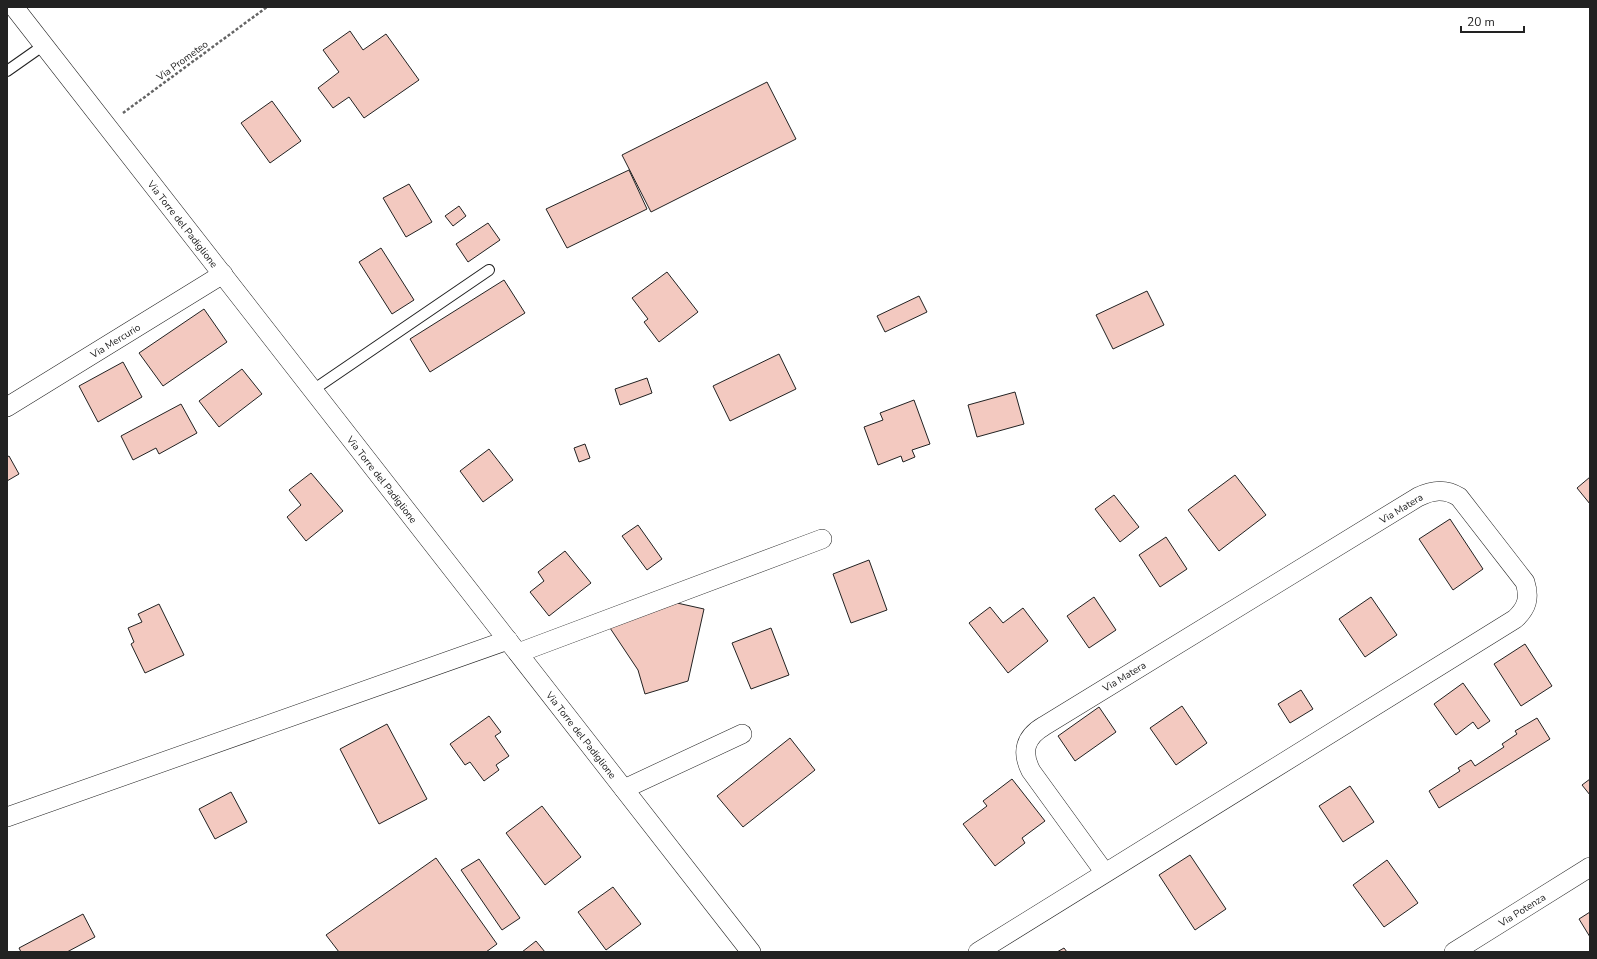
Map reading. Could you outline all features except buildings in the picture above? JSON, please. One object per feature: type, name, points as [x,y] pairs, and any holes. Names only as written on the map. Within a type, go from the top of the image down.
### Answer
[{"type":"street","name":"Via Torre del Padiglione","points":[[14,7],[751,952]]},
{"type":"street","name":"Via Mercurio","points":[[7,407],[223,274]]},
{"type":"street","name":"Via Matera","points":[[978,952],[1106,873],[1515,619],[1522,612],[1528,598],[1525,582],[1459,497],[1449,492],[1438,490],[1418,497],[1031,735],[1027,741],[1025,754],[1031,771],[1106,873]]},
{"type":"street","points":[[7,817],[513,646],[822,539]]},
{"type":"street","points":[[624,789],[742,734]]},
{"type":"street","name":"Via Potenza","points":[[1454,952],[1590,867]]},
{"type":"lane","points":[[7,71],[44,45]]},
{"type":"lane","points":[[313,390],[489,270]]},
{"type":"path","name":"Via Prometeo","points":[[106,126],[267,7]]}]
